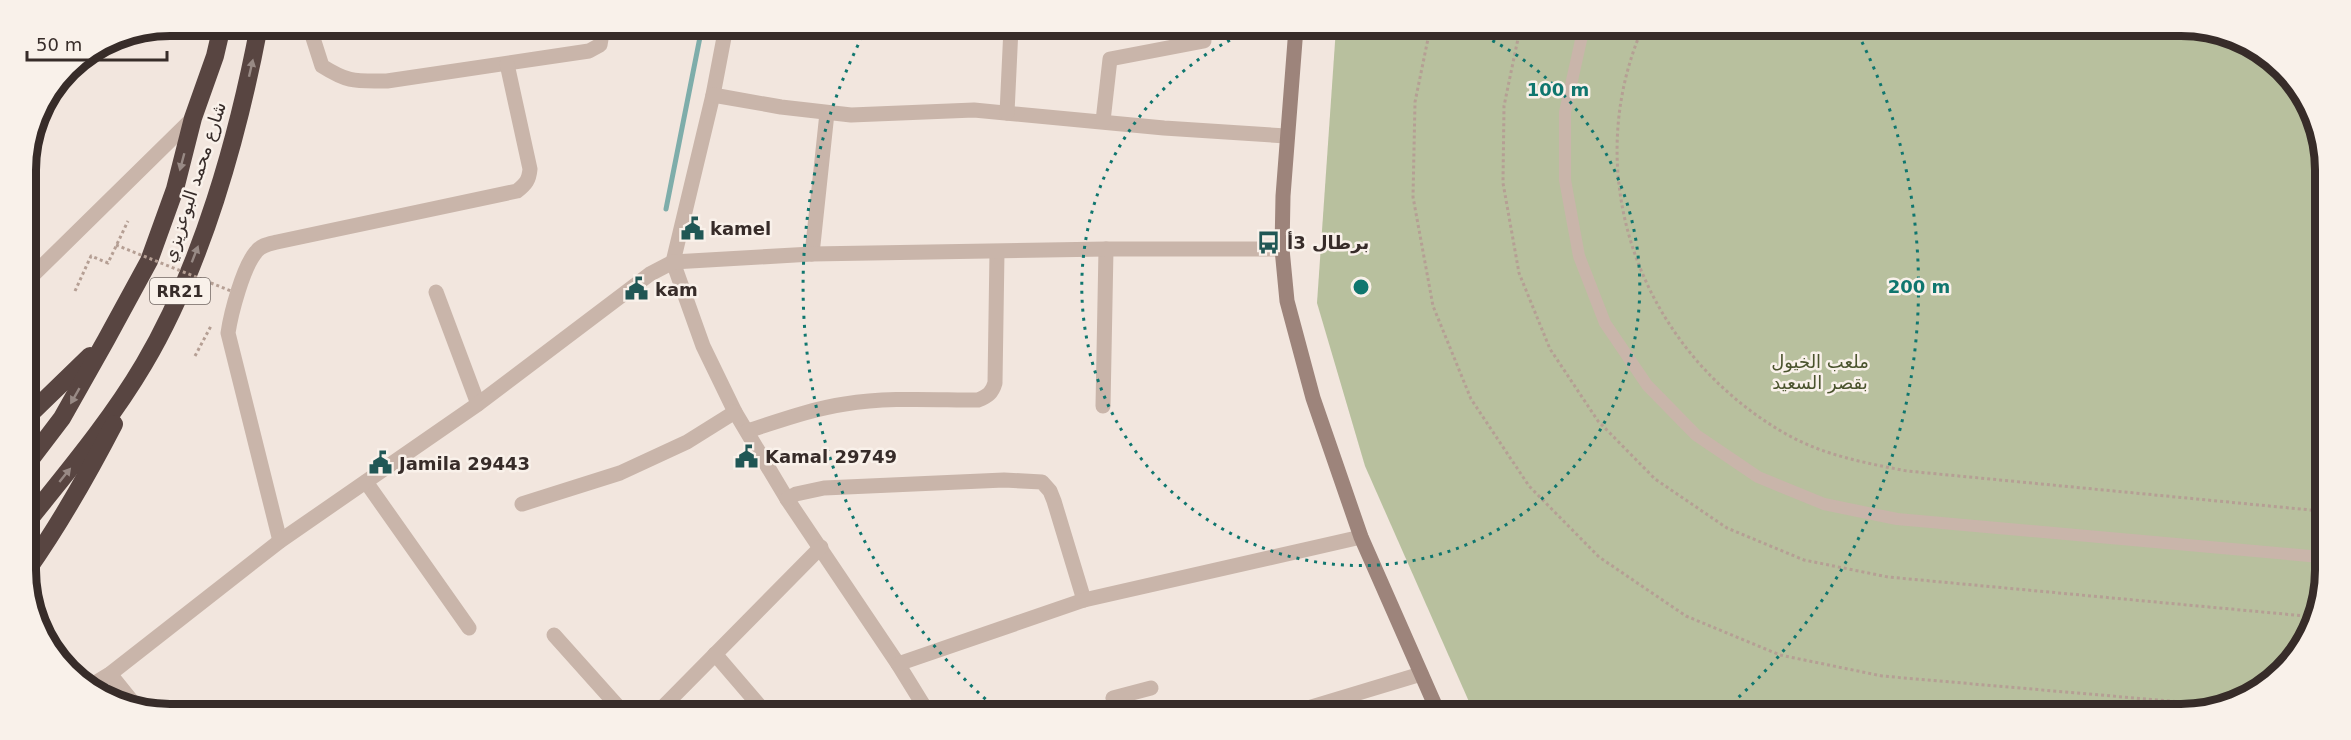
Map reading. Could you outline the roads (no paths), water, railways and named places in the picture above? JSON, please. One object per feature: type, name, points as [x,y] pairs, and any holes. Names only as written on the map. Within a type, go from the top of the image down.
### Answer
[{"type":"highway","name":"شارع محمد البوعزيزي","points":[[36,452],[62,418],[148,261],[175,189],[193,118],[220,36]]},
{"type":"highway","name":"شارع محمد البوعزيزي","points":[[36,511],[80,456],[144,364],[176,301],[197,250],[242,102],[257,36]]},
{"type":"highway","points":[[36,408],[106,340]]},
{"type":"highway","points":[[36,558],[89,474],[144,364]]},
{"type":"street","points":[[314,36],[322,66],[346,80],[387,81],[596,49],[600,45],[602,36]]},
{"type":"street","points":[[724,36],[713,95],[673,262],[703,346],[735,412],[787,499],[821,547],[923,704]]},
{"type":"street","points":[[1007,113],[1011,36]]},
{"type":"street","points":[[1103,121],[1110,59],[1204,41],[1204,36]]},
{"type":"street","points":[[1295,36],[1286,136],[1282,249],[1287,301],[1332,458],[1360,537],[1434,704]]},
{"type":"street","points":[[280,541],[228,333],[231,314],[250,260],[262,246],[517,190],[525,185],[529,180],[530,169],[507,64]]},
{"type":"street","points":[[713,95],[851,115],[974,110],[1286,136]]},
{"type":"street","points":[[812,254],[827,113]]},
{"type":"street","points":[[36,272],[193,118]]},
{"type":"street","points":[[97,682],[280,541],[478,404],[650,274],[673,262],[812,254],[1106,249],[1282,249]]},
{"type":"street","points":[[1103,406],[1106,249]]},
{"type":"street","points":[[747,431],[818,409],[844,404],[881,400],[978,400],[987,397],[992,392],[995,382],[997,252]]},
{"type":"street","points":[[436,292],[478,404]]},
{"type":"street","points":[[522,504],[620,473],[687,442],[735,412]]},
{"type":"street","points":[[787,499],[796,494],[824,488],[1004,480],[1042,482],[1050,491],[1054,501],[1084,600]]},
{"type":"street","points":[[366,482],[469,628]]},
{"type":"street","points":[[898,664],[1084,600],[1360,537]]},
{"type":"street","points":[[665,704],[821,547]]},
{"type":"street","points":[[554,635],[616,704]]},
{"type":"street","points":[[715,654],[758,704]]},
{"type":"street","points":[[110,674],[129,697]]},
{"type":"street","points":[[1322,704],[1421,674]]},
{"type":"street","points":[[1115,704],[1113,698],[1150,688]]},
{"type":"lane","points":[[1582,36],[1565,112],[1564,180],[1579,256],[1605,323],[1647,385],[1696,435],[1758,477],[1824,504],[1897,519],[2315,556]]},
{"type":"waterway","points":[[666,209],[700,36]]},
{"type":"place","name":"kamel","points":[[692,228]]},
{"type":"place","name":"برطال 3أ","points":[[1269,242]]},
{"type":"place","name":"kam","points":[[637,289]]},
{"type":"place","name":"Kamal 29749","points":[[747,456]]},
{"type":"place","name":"Jamila 29443","points":[[381,463]]},
{"type":"park label","name":"ملعب الخيول بقصر السعيد","points":[[1820,371]]}]
